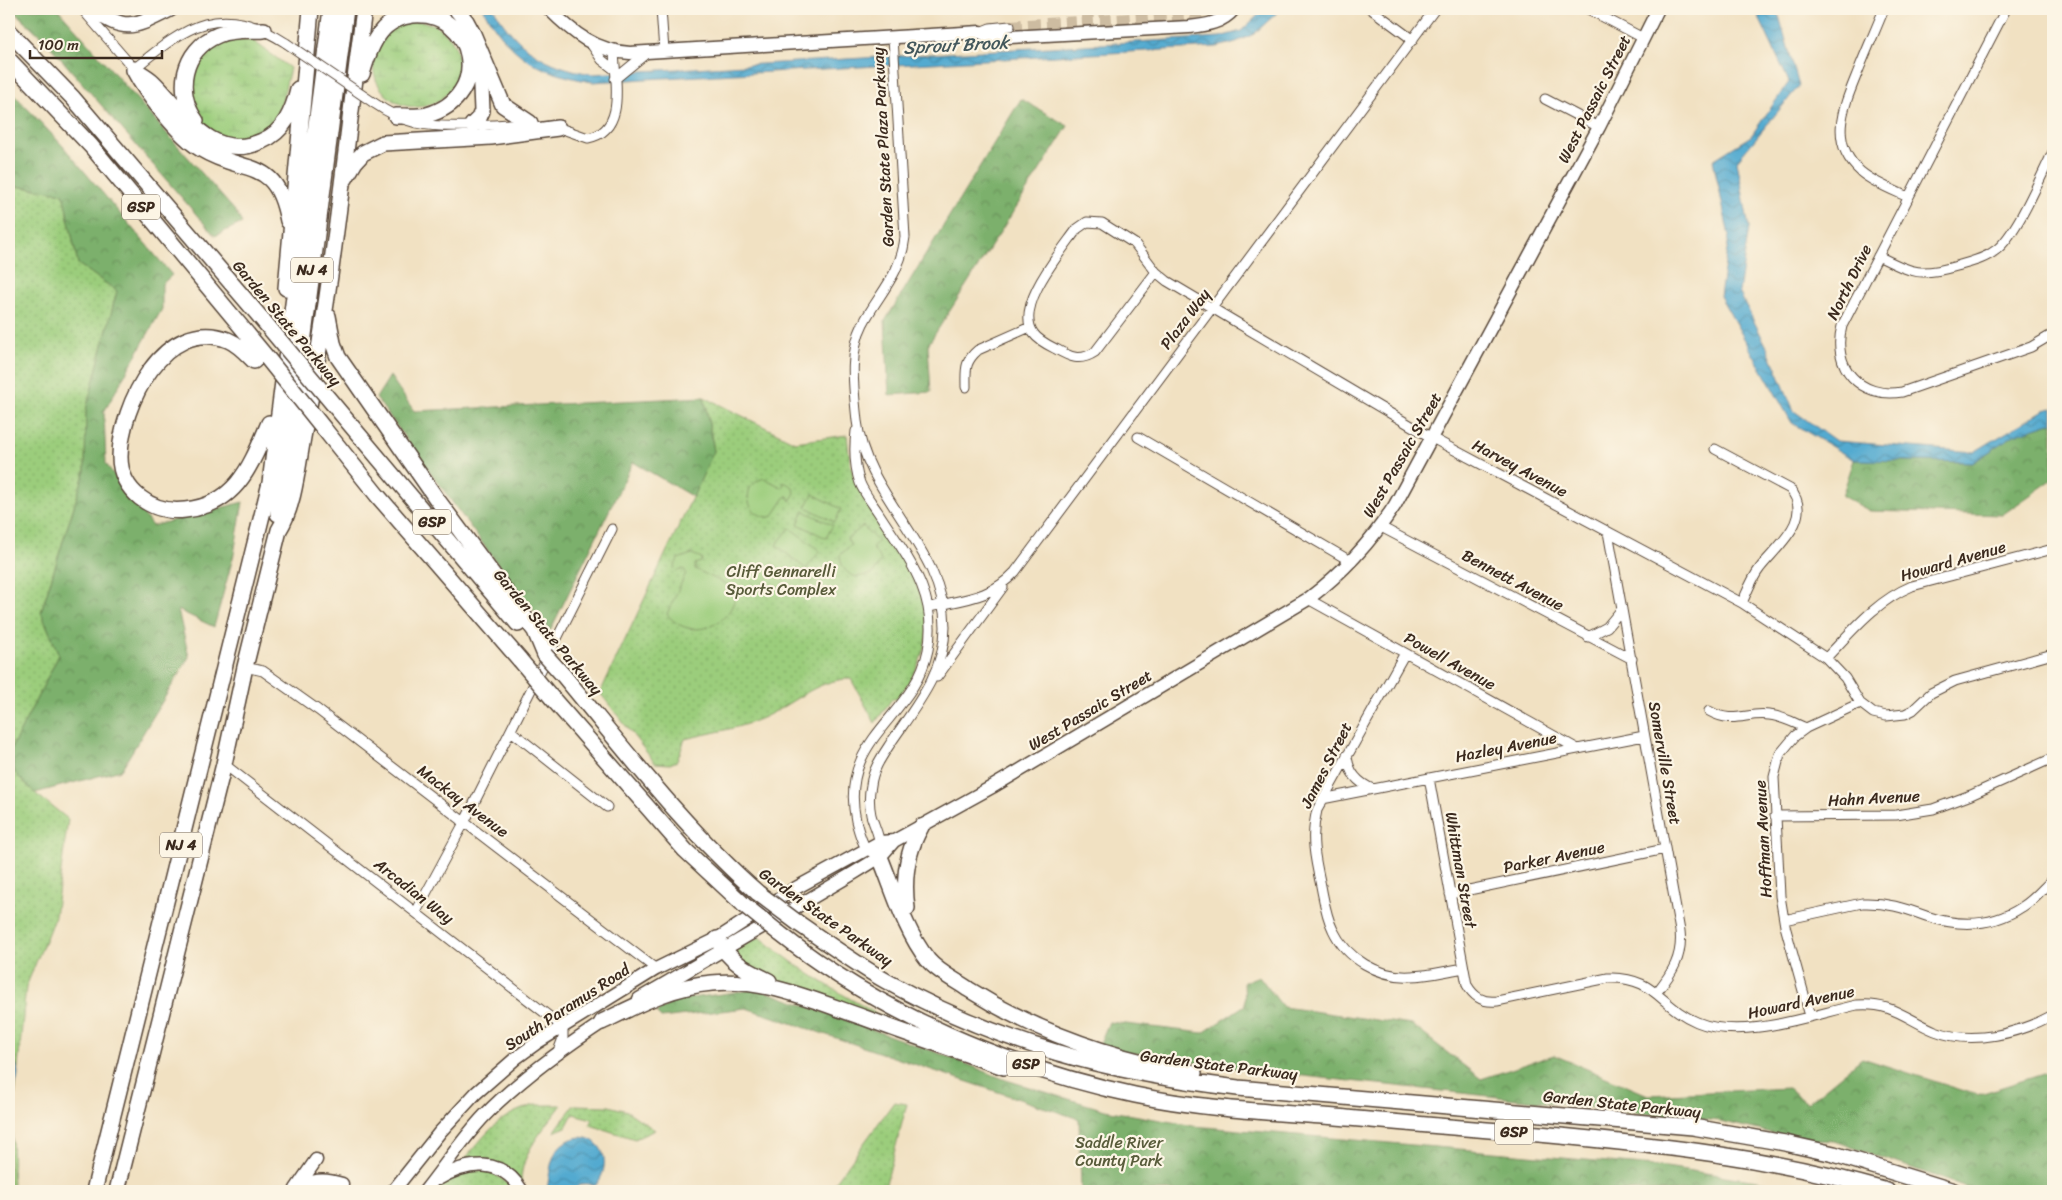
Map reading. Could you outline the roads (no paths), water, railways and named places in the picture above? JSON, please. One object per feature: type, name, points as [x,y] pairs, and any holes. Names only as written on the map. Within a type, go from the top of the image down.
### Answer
[{"type":"highway","points":[[91,9],[115,24],[127,25],[144,22],[170,9]]},
{"type":"highway","points":[[260,521],[262,481],[292,238],[311,9]]},
{"type":"highway","name":"NJ 4","points":[[94,1191],[270,483],[331,9]]},
{"type":"highway","name":"NJ 4","points":[[117,1191],[224,764],[245,667],[279,530],[277,518],[291,436],[346,9]]},
{"type":"highway","points":[[279,530],[286,519],[292,494],[326,308],[364,9]]},
{"type":"highway","points":[[456,9],[466,21],[502,105],[530,123]]},
{"type":"highway","points":[[351,104],[370,51],[380,32],[393,22],[404,17],[422,15],[436,18],[448,24],[460,36],[464,44],[469,61],[468,76],[464,88],[454,102],[434,113],[418,116],[396,116]]},
{"type":"highway","points":[[212,139],[197,123],[186,103],[184,87],[189,62],[203,44],[217,36],[233,31],[264,30]]},
{"type":"highway","name":"Garden State Parkway","points":[[9,32],[98,126],[333,404],[534,635],[545,655],[729,868],[758,894],[847,957],[927,1003],[969,1022],[1056,1054],[1102,1066],[1193,1083],[1646,1122],[1702,1129],[1785,1143],[1834,1154],[1954,1191]]},
{"type":"highway","points":[[134,69],[152,81],[192,126],[212,139],[237,146],[253,144],[267,139],[280,129],[289,116],[295,102],[309,42]]},
{"type":"highway","points":[[472,125],[479,118],[482,111],[479,51]]},
{"type":"highway","name":"GSP","points":[[9,60],[92,146],[261,360],[280,374],[378,495],[685,850],[744,905],[836,974],[918,1020],[1001,1056],[1090,1085],[1138,1096],[1231,1108],[1685,1148],[1778,1163],[1887,1191]]},
{"type":"highway","points":[[134,69],[143,87],[184,135],[197,146],[216,156],[259,171],[270,179],[283,196],[292,238]]},
{"type":"highway","points":[[342,185],[355,162],[363,153],[382,143],[491,137],[558,128]]},
{"type":"highway","points":[[326,308],[338,356],[534,635]]},
{"type":"highway","points":[[261,360],[233,342],[209,336],[183,342],[158,359],[139,386],[129,410],[120,457],[124,475],[128,484],[140,498],[156,508],[175,511],[206,506],[228,493],[244,475],[269,423]]},
{"type":"highway","points":[[910,929],[905,893],[905,873],[911,846],[921,827]]},
{"type":"highway","points":[[880,849],[918,946],[930,962],[950,978],[987,1001],[1054,1034],[1088,1046],[1159,1066],[1334,1096]]},
{"type":"highway","points":[[720,944],[730,958],[750,972],[805,997]]},
{"type":"highway","points":[[602,1022],[665,993],[688,986],[733,982],[758,984],[805,997],[1032,1076],[1086,1088],[1138,1096]]},
{"type":"highway","points":[[126,1191],[130,1139]]},
{"type":"main road","points":[[550,9],[570,29],[591,44],[614,51],[630,53],[980,32],[990,37],[1009,37],[1189,27],[1215,23],[1223,19],[1234,9]]},
{"type":"main road","name":"West Passaic Street","points":[[880,849],[939,817],[1308,599],[1352,562],[1381,527],[1395,505],[1599,127],[1658,9]]},
{"type":"main road","points":[[720,944],[794,889],[867,849],[880,849]]},
{"type":"main road","points":[[720,944],[880,849]]},
{"type":"main road","name":"South Paramus Road","points":[[393,1191],[436,1136],[476,1093],[516,1058],[656,969],[720,944]]},
{"type":"main road","name":"South Paramus Road","points":[[428,1187],[484,1116],[521,1082],[602,1022],[720,944]]},
{"type":"main road","points":[[295,1191],[316,1160]]},
{"type":"main road","points":[[428,1187],[453,1170],[474,1165],[490,1165],[506,1174],[522,1191]]},
{"type":"main road","points":[[295,1191],[316,1181],[327,1179],[342,1184]]},
{"type":"street","points":[[82,9],[134,69],[173,38],[201,25],[231,21],[264,30],[374,104],[396,116],[426,125],[530,123],[558,128],[588,138],[601,133],[610,124],[614,116],[616,93],[614,51]]},
{"type":"street","points":[[661,9],[664,51]]},
{"type":"street","points":[[1371,9],[1413,40]]},
{"type":"street","name":"Plaza Way","points":[[930,607],[989,593],[1005,583],[1015,572],[1435,9]]},
{"type":"street","points":[[1588,9],[1644,38]]},
{"type":"street","points":[[1884,9],[1843,108],[1841,131],[1848,154],[1861,172],[1908,197]]},
{"type":"street","name":"North Drive","points":[[2006,9],[1842,326],[1839,345],[1843,363],[1848,372],[1862,386],[1882,393],[1902,392],[2031,347],[2053,334]]},
{"type":"street","points":[[980,32],[990,28],[1010,26]]},
{"type":"street","name":"Garden State Plaza Parkway","points":[[880,849],[869,800],[871,783],[883,755],[925,693],[938,667],[944,646],[944,604],[937,581],[876,478],[862,446],[857,422],[853,373],[857,340],[862,326],[900,264],[904,251],[893,38]]},
{"type":"street","points":[[591,44],[615,74]]},
{"type":"street","points":[[615,74],[626,69],[649,52]]},
{"type":"street","points":[[1545,99],[1599,127]]},
{"type":"street","points":[[1878,256],[1904,269],[1924,274],[1934,273],[1982,258],[1995,251],[2012,234],[2053,152]]},
{"type":"street","name":"Harvey Avenue","points":[[1030,327],[1028,314],[1033,294],[1077,229],[1087,222],[1102,223],[1129,240],[1143,252],[1156,272],[1167,281],[1212,308],[1432,438],[1742,603],[1826,658],[1845,678],[1865,709],[1879,715],[1896,716],[1905,714],[1913,710],[1932,693],[1955,680],[2053,654]]},
{"type":"street","points":[[966,387],[966,364],[971,356],[978,350],[1030,327],[1039,339],[1069,356],[1082,358],[1089,356],[1095,352],[1156,272]]},
{"type":"street","name":"Garden State Plaza Parkway","points":[[857,422],[854,447],[855,463],[861,484],[917,576],[930,607],[930,635],[922,672],[910,692],[877,733],[855,773],[853,805],[857,825],[867,849]]},
{"type":"street","points":[[1138,437],[1352,562]]},
{"type":"street","points":[[1715,449],[1790,489],[1798,501],[1797,516],[1791,531],[1758,570],[1742,603]]},
{"type":"street","points":[[886,524],[899,516]]},
{"type":"street","name":"Bennett Avenue","points":[[1381,527],[1632,659]]},
{"type":"street","points":[[416,912],[465,821],[612,529]]},
{"type":"street","name":"Somerville Street","points":[[1608,532],[1681,941],[1677,964],[1672,974],[1657,992]]},
{"type":"street","name":"Howard Avenue","points":[[1826,658],[1878,604],[1898,592],[1912,586],[2053,549]]},
{"type":"street","points":[[925,693],[1015,572]]},
{"type":"street","name":"Powell Avenue","points":[[1308,599],[1576,748]]},
{"type":"street","points":[[1588,636],[1607,627],[1622,609]]},
{"type":"street","name":"James Street","points":[[1404,653],[1322,799],[1314,824],[1313,851],[1327,916],[1340,941],[1360,961],[1373,968],[1397,976],[1425,975],[1464,968]]},
{"type":"street","name":"Mackay Avenue","points":[[245,667],[263,671],[318,710],[656,969]]},
{"type":"street","name":"Hoffman Avenue","points":[[1810,1016],[1784,920],[1778,878],[1774,777],[1776,765],[1787,744],[1806,728],[1860,703]]},
{"type":"street","points":[[1709,711],[1725,718],[1757,714],[1769,715],[1780,717],[1806,728]]},
{"type":"street","points":[[511,731],[607,807]]},
{"type":"street","name":"Hazley Avenue","points":[[1322,799],[1644,736]]},
{"type":"street","points":[[1347,755],[1351,770],[1356,779],[1363,785],[1373,789]]},
{"type":"street","name":"Hahn Avenue","points":[[1775,816],[1896,815],[1933,809],[1971,795],[2053,758]]},
{"type":"street","name":"Arcadian Way","points":[[224,764],[563,1027]]},
{"type":"street","name":"Whittman Street","points":[[1429,778],[1464,968]]},
{"type":"street","name":"Parker Avenue","points":[[1450,894],[1665,849]]},
{"type":"street","points":[[1784,920],[1862,903],[1875,902],[1903,908],[1941,921],[1981,923],[2008,915],[2022,907],[2053,879]]},
{"type":"street","name":"Howard Avenue","points":[[1464,968],[1467,985],[1472,992],[1477,998],[1492,1002],[1608,978],[1631,979],[1657,992],[1670,1007],[1682,1015],[1704,1025],[1727,1030],[1757,1028],[1857,1005],[1880,1005],[1892,1008],[1934,1030],[1946,1034],[1972,1037],[2013,1031],[2053,1015]]},
{"type":"street","points":[[557,1054],[563,1038],[563,1027]]},
{"type":"water","points":[[483,9],[494,9],[513,35],[534,54],[560,66],[592,74],[1220,37],[1241,31],[1265,9],[1281,9],[1254,34],[1236,42],[1217,47],[592,82],[556,73],[528,60],[505,40]]},
{"type":"water","points":[[1755,9],[1768,9],[1779,16],[1799,86],[1737,161],[1749,228],[1739,292],[1767,347],[1794,411],[1836,441],[1974,452],[2044,410],[2053,408],[2053,422],[2014,435],[1974,462],[1854,460],[1792,423],[1720,296],[1729,236],[1713,160],[1751,136],[1789,82]]},
{"type":"water","points":[[9,1060],[15,1062],[18,1077],[9,1098]]},
{"type":"water","points":[[581,1137],[590,1139],[601,1150],[604,1164],[600,1179],[595,1186],[582,1184],[568,1191],[547,1191],[551,1164],[558,1149],[571,1139]]},
{"type":"tunnel","points":[[1010,26],[1197,15],[1220,9]]},
{"type":"water label","name":"Sprout Brook","points":[[956,45]]},
{"type":"park label","name":"Cliff Gennarelli Sports Complex","points":[[781,580]]},
{"type":"park label","name":"Saddle River County Park","points":[[1119,1151]]}]
